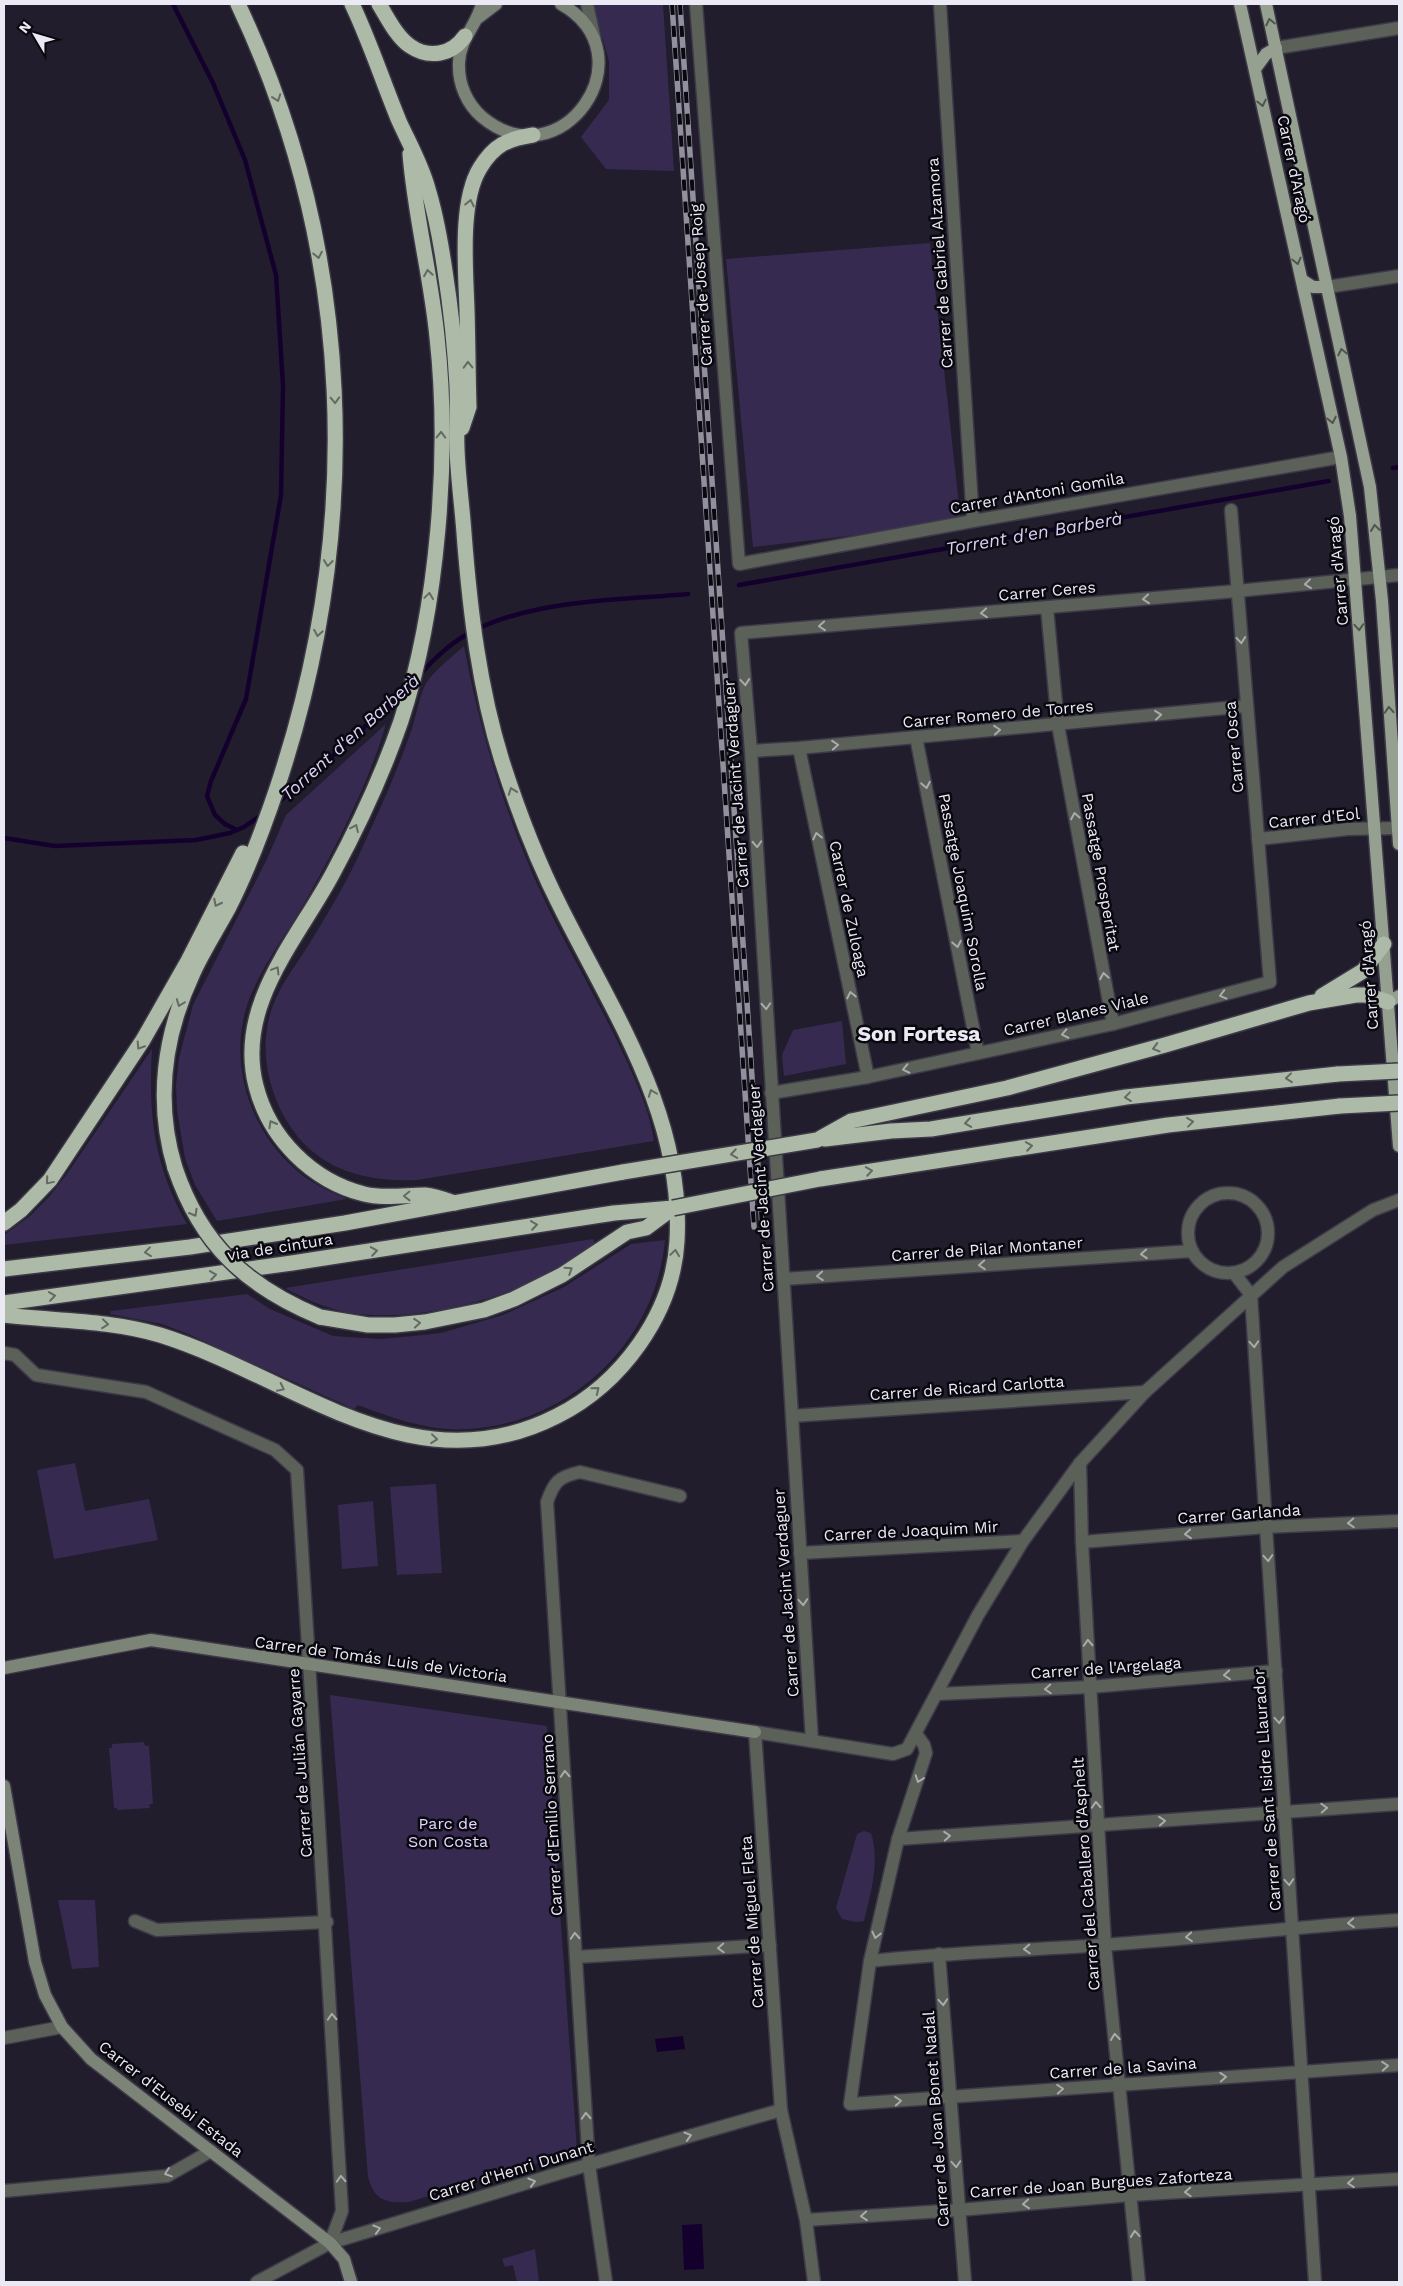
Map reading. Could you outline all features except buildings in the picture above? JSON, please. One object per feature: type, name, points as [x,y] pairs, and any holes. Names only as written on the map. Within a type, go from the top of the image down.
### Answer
[{"type":"highway","points":[[238,4],[261,52],[287,126],[303,182],[322,273],[333,352],[336,440],[333,508],[326,584],[313,662],[277,787],[260,832],[228,908],[194,970],[172,1026],[164,1078],[164,1103],[171,1154],[190,1208],[222,1253],[244,1274],[266,1291],[320,1317],[368,1325],[425,1322],[484,1310],[514,1299],[545,1284],[627,1232],[646,1228],[673,1208]]},
{"type":"highway","points":[[4,1315],[105,1324],[154,1333],[187,1345],[311,1403],[363,1424],[391,1432],[445,1440],[473,1440],[502,1436],[529,1428],[555,1417],[580,1403],[602,1386],[639,1345],[653,1321],[665,1294],[676,1245],[674,1188],[662,1124],[634,1051],[562,909],[523,820],[495,735],[470,613],[457,447],[458,391],[445,271],[428,184],[409,144],[352,4]]},
{"type":"highway","points":[[379,4],[390,23],[409,45],[420,50],[435,54],[447,53],[456,48],[465,36]]},
{"type":"highway","points":[[457,447],[469,407],[465,239],[468,210],[475,179],[487,158],[499,146],[512,138],[533,135]]},
{"type":"highway","points":[[409,144],[413,193],[428,274],[442,386],[441,455],[436,540],[421,645],[400,724],[368,800],[338,863],[263,994],[253,1026],[251,1046],[253,1070],[260,1101],[276,1132],[296,1156],[318,1173],[366,1195],[429,1195],[455,1202]]},
{"type":"highway","points":[[4,1223],[26,1205],[50,1180],[144,1040],[188,961],[242,854],[260,832]]},
{"type":"highway","points":[[1309,1003],[1343,985],[1363,970],[1384,944]]},
{"type":"highway","points":[[816,1140],[851,1121],[1007,1088],[1309,1003],[1356,995],[1366,995],[1395,1002]]},
{"type":"highway","name":"via de cintura","points":[[4,1269],[233,1241],[345,1224],[623,1172],[816,1140],[891,1131],[931,1129],[1126,1097],[1338,1074],[1399,1071]]},
{"type":"highway","name":"via de cintura","points":[[4,1302],[292,1264],[614,1213],[673,1208],[820,1179],[1168,1124],[1340,1106],[1399,1103]]},
{"type":"main road","name":"Carrer d'Aragó","points":[[1240,4],[1341,458],[1353,539],[1373,828],[1384,944],[1395,1002],[1399,1146]]},
{"type":"main road","name":"Carrer d'Aragó","points":[[1266,4],[1362,442],[1370,487],[1380,577],[1399,844]]},
{"type":"main road","points":[[1255,69],[1266,54],[1276,48]]},
{"type":"main road","points":[[1302,280],[1313,287],[1327,287]]},
{"type":"street","points":[[482,4],[465,36],[460,53],[462,88],[473,108],[499,129],[520,135],[533,135],[552,131],[570,122],[590,99],[598,72],[595,42],[587,4]]},
{"type":"street","points":[[474,22],[496,4]]},
{"type":"street","points":[[561,4],[586,23],[595,42]]},
{"type":"street","name":"Carrer de Josep Roig","points":[[696,4],[739,564]]},
{"type":"street","name":"Carrer de Gabriel Alzamora","points":[[940,4],[973,521]]},
{"type":"street","points":[[1276,48],[1399,28]]},
{"type":"street","points":[[1327,287],[1399,276]]},
{"type":"street","name":"Carrer d'Antoni Gomila","points":[[739,564],[973,521],[1341,458]]},
{"type":"street","name":"Carrer Osca","points":[[1231,510],[1270,982]]},
{"type":"street","name":"Carrer Ceres","points":[[741,633],[1237,592],[1399,575]]},
{"type":"street","name":"Passatge Prosperitat","points":[[1048,608],[1058,725],[1113,1024]]},
{"type":"street","name":"Carrer de Jacint Verdaguer","points":[[741,633],[751,751],[770,1093],[784,1279],[812,1741]]},
{"type":"street","name":"Carrer Romero de Torres","points":[[751,751],[1058,725],[1247,706]]},
{"type":"street","name":"Passatge Joaquim Sorolla","points":[[916,737],[978,1053]]},
{"type":"street","name":"Carrer de Zuloaga","points":[[799,748],[868,1077]]},
{"type":"street","name":"Carrer d'Eol","points":[[1258,839],[1348,829],[1399,828]]},
{"type":"street","name":"Carrer Blanes Viale","points":[[770,1093],[868,1077],[1113,1024],[1270,982]]},
{"type":"street","points":[[1222,1193],[1235,1193],[1247,1197],[1257,1205],[1265,1217],[1268,1231],[1266,1246],[1259,1258],[1248,1268],[1234,1273],[1222,1273],[1200,1261],[1192,1251],[1189,1239],[1189,1226],[1193,1214],[1200,1205],[1211,1197],[1222,1193]]},
{"type":"street","points":[[754,1732],[893,1754],[907,1749],[938,1694],[978,1615],[1023,1541],[1080,1463],[1145,1392],[1283,1267],[1373,1210],[1399,1200]]},
{"type":"street","name":"Carrer de Pilar Montaner","points":[[784,1279],[1192,1251]]},
{"type":"street","points":[[1234,1273],[1252,1295]]},
{"type":"street","name":"Carrer de Sant Isidre Llaurador","points":[[1252,1295],[1315,2282]]},
{"type":"street","name":"Carrer de Julián Gayarre","points":[[10,1354],[36,1376],[146,1392],[275,1450],[298,1470],[309,1665],[327,1922],[342,2212],[330,2243]]},
{"type":"street","name":"Carrer de Ricard Carlotta","points":[[792,1416],[1145,1392]]},
{"type":"street","name":"Carrer del Caballero d'Asphelt","points":[[1080,1463],[1082,1542],[1097,1826],[1106,1945],[1139,2282]]},
{"type":"street","name":"Carrer d'Emilio Serrano","points":[[606,2282],[589,2165],[547,1502],[553,1484],[567,1475],[580,1472],[680,1496]]},
{"type":"street","name":"Carrer Garlanda","points":[[1082,1542],[1266,1527],[1399,1521]]},
{"type":"street","name":"Carrer de Joaquim Mir","points":[[800,1553],[1023,1541]]},
{"type":"street","name":"Carrer de Tomás Luis de Victoria","points":[[4,1668],[150,1640],[754,1732]]},
{"type":"street","name":"Carrer de l'Argelaga","points":[[938,1694],[1090,1687],[1276,1671]]},
{"type":"street","name":"Carrer de Miguel Fleta","points":[[754,1732],[781,2110]]},
{"type":"street","points":[[916,1734],[924,1745],[926,1753],[898,1839],[870,1961],[939,1954],[1106,1945],[1292,1927],[1399,1920]]},
{"type":"street","name":"Carrer d'Eusebi Estada","points":[[4,1786],[35,1962],[45,1994],[62,2026],[91,2059],[330,2243],[344,2259],[351,2282]]},
{"type":"street","points":[[898,1839],[1399,1804]]},
{"type":"street","points":[[135,1921],[157,1930],[327,1922]]},
{"type":"street","points":[[576,1957],[770,1945]]},
{"type":"street","name":"Carrer de Joan Bonet Nadal","points":[[939,1954],[965,2282]]},
{"type":"street","name":"Carrer de la Savina","points":[[870,1961],[850,2104],[1399,2065]]},
{"type":"street","points":[[4,2038],[62,2026]]},
{"type":"street","points":[[781,2110],[806,2220],[814,2282]]},
{"type":"street","name":"Carrer d'Henri Dunant","points":[[258,2282],[330,2243],[589,2165],[781,2110]]},
{"type":"street","points":[[4,2190],[167,2176],[211,2151]]},
{"type":"street","name":"Carrer de Joan Burgues Zaforteza","points":[[806,2220],[960,2210],[1131,2195],[1399,2179]]},
{"type":"green space","points":[[593,4],[663,4],[674,171],[606,169],[581,137],[609,100],[609,61]]},
{"type":"green space","points":[[930,243],[961,523],[753,547],[726,259]]},
{"type":"green space","points":[[464,646],[486,743],[517,836],[553,918],[607,1020],[640,1091],[654,1141],[417,1180],[367,1177],[337,1167],[323,1159],[298,1137],[287,1121],[271,1086],[267,1067],[267,1029],[271,1010],[279,992],[330,909],[359,855],[399,765],[426,683]]},
{"type":"green space","points":[[386,724],[361,792],[328,860],[253,990],[245,1013],[241,1038],[241,1062],[245,1086],[252,1109],[263,1131],[278,1151],[301,1174],[347,1199],[217,1221],[195,1185],[185,1158],[177,1110],[176,1085],[179,1058],[193,1005],[267,859],[286,815]]},
{"type":"green space","points":[[842,1021],[846,1064],[784,1076],[782,1055],[793,1030]]},
{"type":"green space","points":[[152,1049],[151,1096],[160,1161],[176,1203],[187,1224],[4,1245],[4,1235],[30,1216],[49,1197],[67,1174]]},
{"type":"green space","points":[[593,1239],[595,1244],[547,1275],[501,1294],[447,1309],[419,1313],[365,1315],[326,1307],[285,1288]]},
{"type":"green space","points":[[665,1240],[658,1277],[645,1312],[626,1343],[601,1370],[573,1393],[541,1411],[506,1423],[469,1429],[440,1428],[412,1423],[358,1405],[354,1409],[188,1334],[162,1324],[110,1314],[111,1311],[247,1294],[270,1309],[333,1336],[381,1339],[441,1333],[503,1315],[564,1287],[631,1244]]},
{"type":"green space","points":[[75,1463],[85,1511],[149,1499],[158,1540],[54,1559],[37,1470]]},
{"type":"green space","points":[[436,1484],[442,1573],[397,1575],[390,1487]]},
{"type":"green space","points":[[373,1501],[378,1566],[342,1569],[338,1505]]},
{"type":"green space","name":"Parc de Son Costa","points":[[330,1695],[547,1726],[577,2151],[409,2202],[387,2201],[378,2196],[374,2191],[368,2177]]},
{"type":"green space","points":[[144,1742],[145,1746],[149,1746],[153,1804],[149,1804],[150,1808],[117,1810],[117,1808],[114,1808],[109,1748],[112,1748],[112,1744]]},
{"type":"green space","points":[[864,1831],[871,1833],[874,1844],[875,1866],[864,1921],[856,1922],[842,1919],[836,1908],[857,1834]]},
{"type":"green space","points":[[58,1900],[95,1900],[99,1967],[72,1969]]},
{"type":"green space","points":[[535,2249],[539,2282],[517,2282],[513,2265],[505,2267],[502,2259]]},
{"type":"shaded area","points":[[683,2036],[685,2049],[657,2052],[655,2039]]},
{"type":"shaded area","points":[[702,2224],[704,2269],[684,2270],[682,2225]]},
{"type":"waterway","points":[[173,4],[213,83],[245,160],[276,275],[283,386],[281,495],[246,699],[211,781],[207,796],[215,815],[225,824],[237,830]]},
{"type":"waterway","name":"Torrent d'en Barberà","points":[[1393,468],[1399,467]]},
{"type":"waterway","name":"Torrent d'en Barberà","points":[[739,585],[1329,481]]},
{"type":"waterway","name":"Torrent d'en Barberà","points":[[418,676],[446,649],[470,633],[498,620],[529,611],[561,605],[688,594]]},
{"type":"waterway","name":"Torrent d'en Barberà","points":[[277,803],[297,788],[404,691]]},
{"type":"waterway","name":"Torrent d'en Barberà","points":[[4,838],[55,846],[196,840],[230,833],[244,827],[263,814]]},
{"type":"railway","points":[[672,4],[754,1227]]},
{"type":"railway","points":[[680,4],[762,1226]]},
{"type":"district","name":"Son Fortesa","points":[[919,1033]]}]
